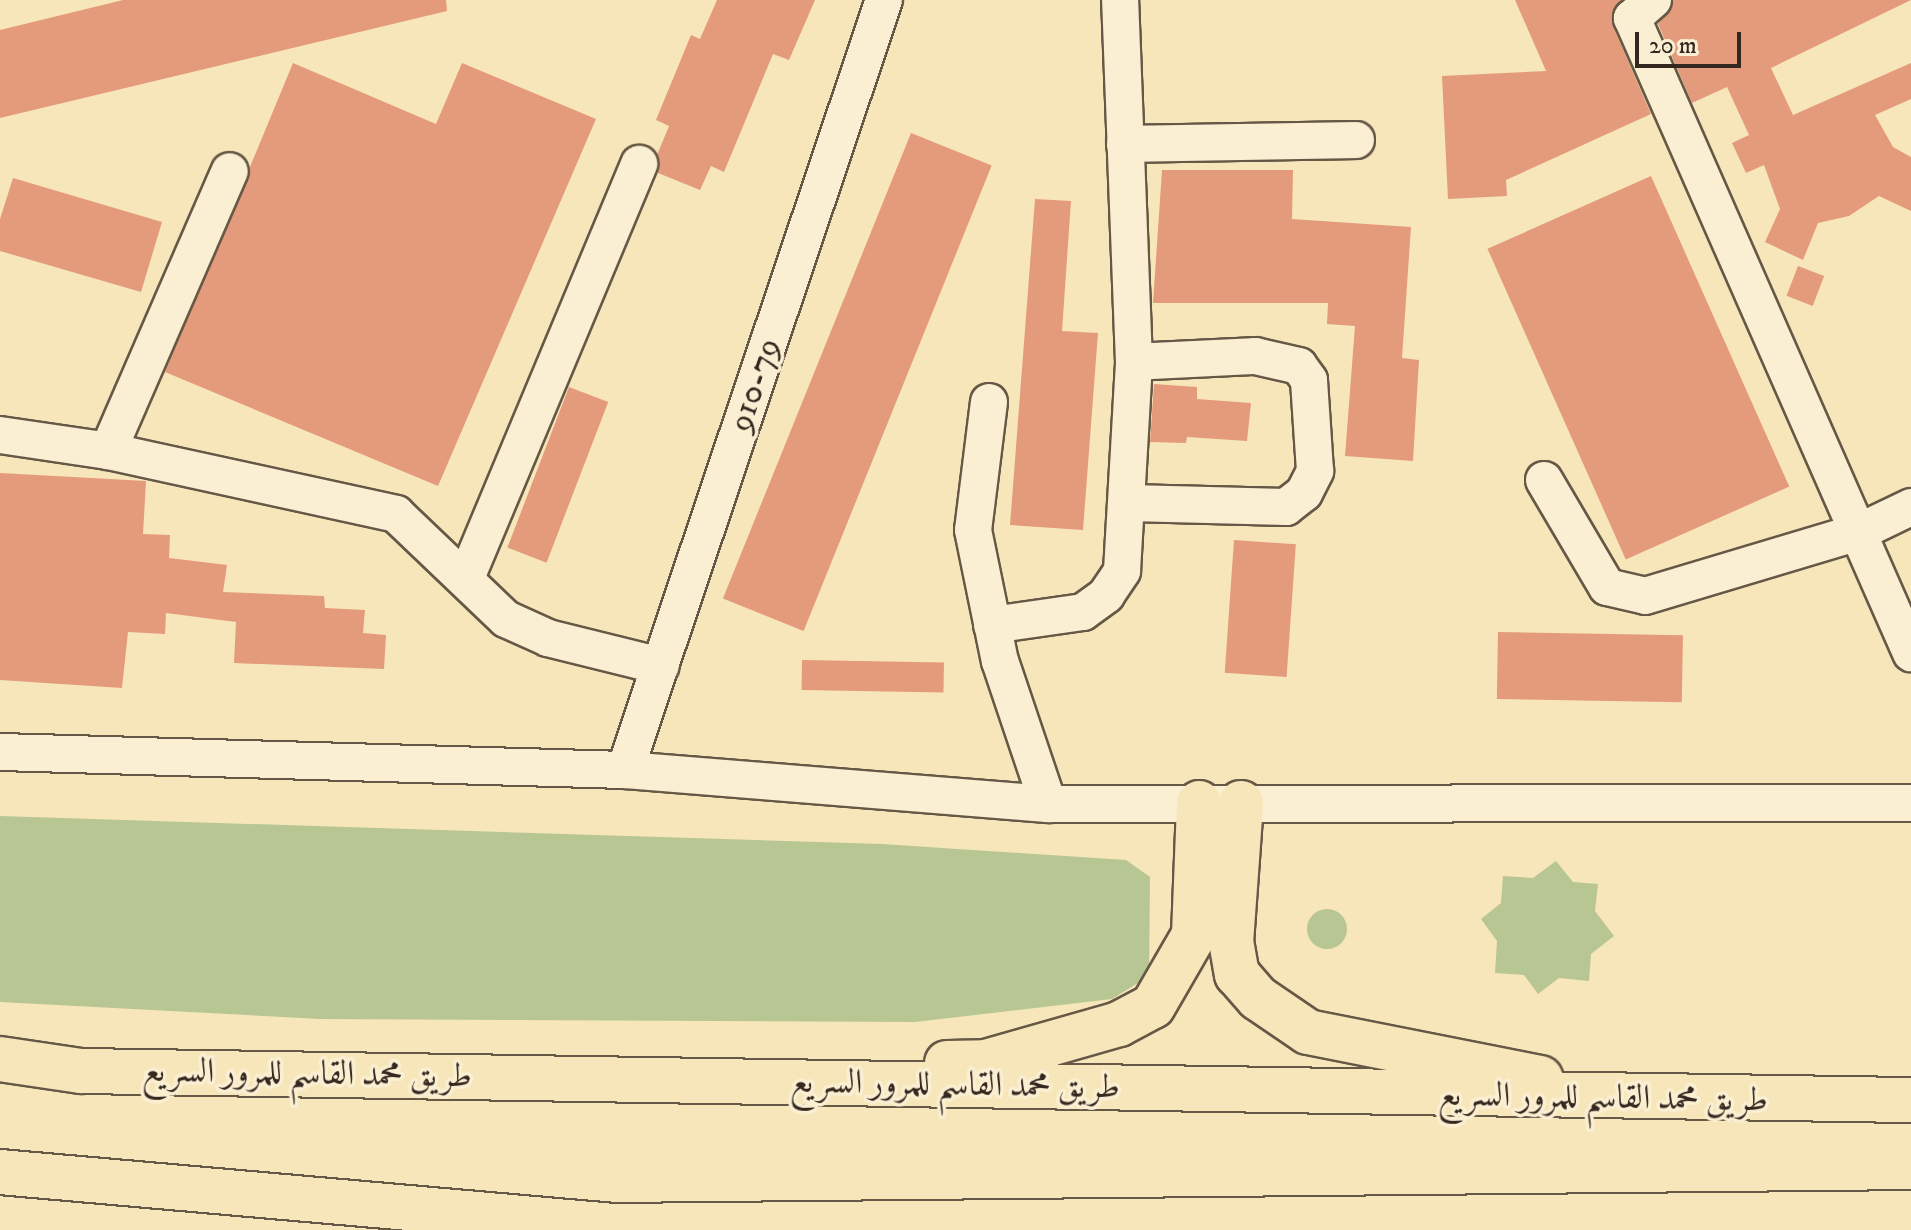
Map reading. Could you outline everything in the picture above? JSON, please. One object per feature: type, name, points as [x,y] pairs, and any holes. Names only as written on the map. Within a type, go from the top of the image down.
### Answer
[{"type":"highway","points":[[619,1078],[986,1062],[1119,1024],[1153,1006],[1194,935],[1220,803]]},
{"type":"highway","points":[[1220,803],[1231,941],[1237,974],[1281,1016],[1308,1032],[1660,1101]]},
{"type":"highway","name":"طريق محمد القاسم للمرور السريع","points":[[0,1059],[81,1071],[619,1078],[1660,1101],[1911,1100]]},
{"type":"highway","points":[[0,1172],[613,1226],[1911,1213]]},
{"type":"street","name":"910-79","points":[[625,770],[884,0]]},
{"type":"street","points":[[992,625],[1083,612],[1106,595],[1122,571],[1130,503],[1134,362],[1120,0]]},
{"type":"street","points":[[1653,0],[1632,18],[1911,653]]},
{"type":"street","points":[[1125,144],[1356,140]]},
{"type":"street","points":[[466,578],[639,164]]},
{"type":"street","points":[[108,451],[230,171]]},
{"type":"street","points":[[1130,503],[1286,507],[1304,493],[1315,471],[1309,380],[1299,366],[1255,356],[1134,362]]},
{"type":"street","points":[[989,402],[973,530],[992,625],[1048,804]]},
{"type":"street","points":[[0,435],[108,451],[396,514],[520,625],[661,666]]},
{"type":"street","points":[[1544,480],[1607,587],[1645,596],[1859,532],[1911,507]]},
{"type":"street","points":[[0,752],[625,770],[1048,804],[1911,803]]},
{"type":"green space","points":[[0,816],[882,844],[1126,860],[1150,877],[1149,976],[1112,999],[915,1022],[320,1019],[0,1002]]},
{"type":"green space","points":[[1556,861],[1573,882],[1598,884],[1595,911],[1614,936],[1591,954],[1589,981],[1559,978],[1538,994],[1524,975],[1495,973],[1497,941],[1481,919],[1501,903],[1503,876],[1533,878]]},
{"type":"green space","points":[[1327,909],[1341,915],[1347,929],[1341,943],[1327,949],[1313,943],[1307,929],[1313,915]]},
{"type":"building","points":[[123,0],[446,0],[447,11],[0,118],[0,30]]},
{"type":"building","points":[[717,0],[815,0],[789,60],[773,54],[724,172],[711,166],[700,190],[658,173],[657,155],[669,126],[656,120],[691,35],[700,39]]},
{"type":"building","points":[[1515,0],[1621,0],[1612,12],[1613,26],[1651,114],[1506,180],[1507,196],[1448,199],[1442,76],[1546,71]]},
{"type":"building","points":[[1673,0],[1911,0],[1771,68],[1793,115],[1911,63],[1911,99],[1875,115],[1893,147],[1911,157],[1911,211],[1879,196],[1849,216],[1818,223],[1803,260],[1765,242],[1780,209],[1764,165],[1746,173],[1732,143],[1749,135],[1727,87],[1692,103],[1658,24]]},
{"type":"building","points":[[293,63],[436,124],[462,63],[596,119],[438,486],[165,372]]},
{"type":"building","points":[[911,133],[992,166],[804,631],[723,598]]},
{"type":"building","points":[[1162,170],[1293,170],[1292,219],[1411,227],[1402,358],[1419,360],[1413,461],[1345,456],[1355,326],[1327,324],[1328,303],[1153,303]]},
{"type":"building","points":[[1651,176],[1789,487],[1626,559],[1487,249]]},
{"type":"building","points":[[13,178],[162,222],[141,292],[0,251],[0,219]]},
{"type":"building","points":[[1035,199],[1071,201],[1062,331],[1098,333],[1083,530],[1010,525]]},
{"type":"building","points":[[1798,266],[1824,276],[1813,306],[1787,296]]},
{"type":"building","points":[[1154,384],[1197,387],[1197,399],[1251,403],[1247,441],[1187,437],[1186,443],[1150,442]]},
{"type":"building","points":[[569,387],[608,402],[547,563],[507,548]]},
{"type":"building","points":[[0,473],[146,481],[143,534],[170,535],[169,558],[227,565],[223,592],[324,596],[325,608],[365,610],[363,633],[386,635],[384,669],[234,663],[236,622],[166,613],[165,634],[128,632],[122,688],[0,680]]},
{"type":"building","points":[[1234,540],[1296,544],[1287,677],[1225,673]]},
{"type":"building","points":[[1498,632],[1683,635],[1682,702],[1497,699]]},
{"type":"building","points":[[802,660],[944,662],[943,692],[801,690]]}]
